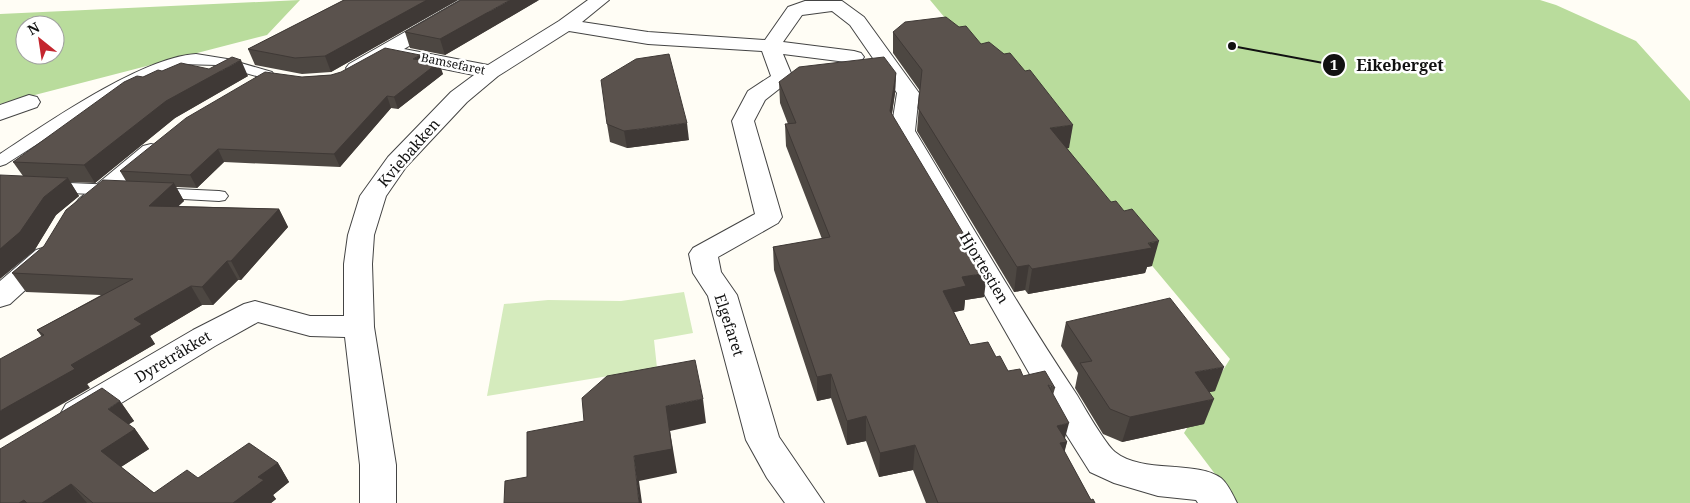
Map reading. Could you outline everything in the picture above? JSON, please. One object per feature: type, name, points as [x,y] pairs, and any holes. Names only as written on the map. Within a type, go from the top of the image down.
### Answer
[{"type":"street","name":"Bamsefaret","points":[[338,79],[474,0]]},
{"type":"street","name":"Kviebakken","points":[[378,503],[378,465],[360,327],[358,264],[361,234],[373,196],[419,137],[459,97],[491,72],[566,25],[600,0]]},
{"type":"street","name":"Hjortestien","points":[[770,46],[795,11],[805,7],[836,5],[857,21],[908,94],[903,131],[1066,406],[1102,462],[1127,473],[1158,481],[1202,486],[1208,489],[1220,503]]},
{"type":"street","points":[[566,25],[648,38],[770,46],[854,57]]},
{"type":"street","name":"Elgefaret","points":[[770,46],[782,78],[756,96],[743,121],[769,217],[703,254],[708,273],[722,295],[763,440],[780,468],[806,503]]},
{"type":"street","name":"Bamsefaret","points":[[386,51],[491,72]]},
{"type":"street","points":[[242,89],[277,78]]},
{"type":"street","points":[[0,113],[29,102]]},
{"type":"street","points":[[73,217],[170,136]]},
{"type":"street","points":[[0,297],[44,258],[54,240]]},
{"type":"street","name":"Dyretråkket","points":[[49,430],[204,338],[255,311],[310,326],[360,327]]},
{"type":"lane","points":[[0,162],[71,115],[124,84],[182,59],[205,59],[277,78]]},
{"type":"lane","points":[[0,185],[220,196]]},
{"type":"green space","points":[[300,0],[267,35],[0,104],[0,14]]},
{"type":"green space","points":[[930,0],[1540,0],[1556,5],[1636,41],[1690,101],[1690,503],[1237,503],[1184,433],[1230,359]]},
{"type":"green space","points":[[684,292],[693,333],[654,340],[657,368],[487,396],[504,304],[548,300],[621,301]]},
{"type":"building","points":[[344,0],[427,0],[325,56],[295,58],[248,49]]},
{"type":"building","points":[[461,0],[510,0],[440,39],[405,32]]},
{"type":"building","points":[[946,17],[959,27],[966,26],[981,44],[989,42],[1004,54],[1010,53],[1025,71],[1030,70],[1073,125],[1050,128],[1111,202],[1116,201],[1124,211],[1132,209],[1159,241],[1148,243],[1152,248],[1032,269],[1029,265],[1017,267],[918,108],[922,70],[893,32],[905,22]]},
{"type":"building","points":[[385,48],[420,55],[413,59],[439,62],[394,97],[387,96],[334,154],[218,149],[190,175],[120,171],[186,118],[265,72],[302,77],[331,75],[341,72]]},
{"type":"building","points":[[669,54],[687,123],[624,131],[607,124],[601,80],[636,59]]},
{"type":"building","points":[[232,57],[241,60],[166,101],[84,165],[13,162],[124,82],[137,76],[143,77],[158,70],[162,71],[181,63],[209,69]]},
{"type":"building","points":[[884,57],[896,73],[890,111],[987,273],[962,277],[966,286],[943,291],[970,345],[988,342],[996,357],[1000,356],[1008,371],[1020,369],[1023,376],[1045,371],[1055,388],[1048,385],[1069,423],[1057,426],[1067,442],[1060,443],[1091,500],[1093,499],[1095,503],[938,503],[915,445],[880,453],[866,416],[847,421],[831,374],[817,377],[773,247],[830,237],[785,124],[796,123],[779,82],[799,67]]},
{"type":"building","points":[[0,175],[68,178],[44,197],[20,232],[0,249]]},
{"type":"building","points":[[103,180],[174,183],[149,206],[279,209],[231,261],[227,261],[202,287],[191,286],[134,319],[142,324],[71,365],[75,369],[0,411],[0,359],[44,335],[37,330],[133,279],[12,273],[44,246],[66,210]]},
{"type":"building","points":[[1170,298],[1224,367],[1195,372],[1214,399],[1130,417],[1110,409],[1080,363],[1092,361],[1066,322]]},
{"type":"building","points":[[695,360],[703,399],[666,406],[672,449],[634,456],[639,503],[504,503],[505,481],[527,477],[527,432],[584,421],[582,398],[607,376]]},
{"type":"building","points":[[102,388],[120,401],[108,409],[135,429],[101,451],[154,493],[187,470],[198,478],[249,443],[278,463],[258,477],[264,480],[233,503],[93,503],[71,484],[42,503],[27,503],[24,500],[19,503],[0,503],[0,449]]},
{"type":"place","name":"Eikeberget","points":[[1232,46]]}]
